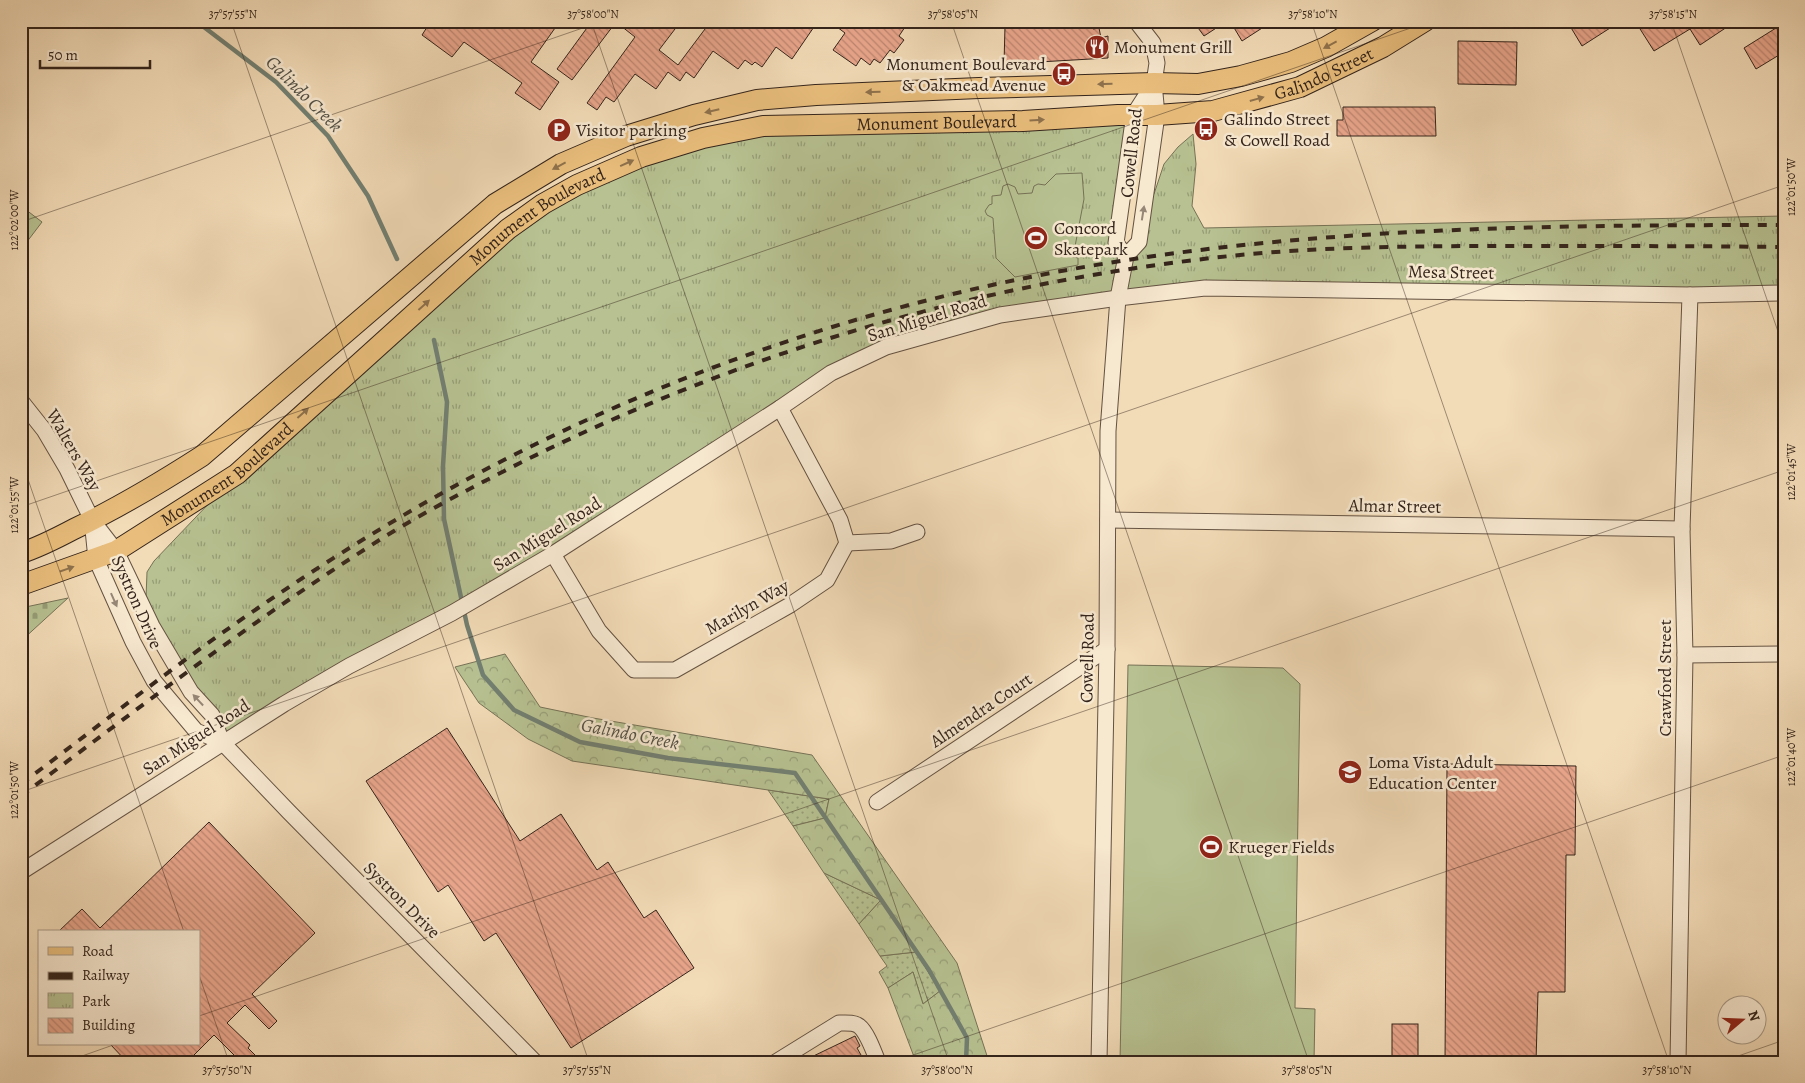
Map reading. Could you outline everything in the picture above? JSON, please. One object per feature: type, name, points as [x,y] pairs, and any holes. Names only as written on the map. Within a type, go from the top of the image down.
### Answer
[{"type":"main road","name":"Galindo Street","points":[[1154,83],[1198,84],[1241,76],[1291,62],[1326,47],[1372,21]]},
{"type":"main road","name":"Galindo Street","points":[[1157,115],[1213,111],[1300,87],[1383,47],[1425,21]]},
{"type":"main road","name":"Monument Boulevard","points":[[21,553],[34,549],[147,491],[202,456],[496,204],[561,164],[626,136],[694,115],[757,100],[816,95],[1154,83]]},
{"type":"main road","name":"Monument Boulevard","points":[[21,585],[116,551],[236,474],[508,229],[543,204],[577,185],[640,157],[703,138],[763,126],[1023,121],[1134,114],[1157,115]]},
{"type":"street","points":[[1136,21],[1153,43],[1156,63],[1154,83]]},
{"type":"street","name":"Cowell Road","points":[[1126,256],[1116,243],[1134,114],[1154,83]]},
{"type":"street","name":"Cowell Road","points":[[1099,1062],[1107,649],[1108,431],[1118,298],[1126,256],[1139,242],[1157,115],[1154,83]]},
{"type":"street","name":"Mesa Street","points":[[1118,298],[1205,288],[1690,295],[1784,293]]},
{"type":"street","name":"Crawford Street","points":[[1678,1062],[1685,655],[1682,530],[1690,295]]},
{"type":"street","name":"San Miguel Road","points":[[21,872],[284,704],[349,666],[452,613],[553,554],[780,408],[831,372],[886,347],[1000,315],[1118,298]]},
{"type":"street","name":"Walters Way","points":[[21,401],[44,430],[68,469],[92,520]]},
{"type":"street","points":[[780,408],[840,520],[847,543],[891,541],[917,532]]},
{"type":"street","name":"Systron Drive","points":[[92,520],[116,551],[152,626],[191,692],[212,715],[222,742]]},
{"type":"street","name":"Systron Drive","points":[[92,520],[96,559],[133,642],[154,681],[196,731],[222,742],[535,1062]]},
{"type":"street","name":"Almar Street","points":[[1108,520],[1682,530]]},
{"type":"street","name":"Marilyn Way","points":[[553,554],[599,631],[634,670],[675,670],[790,606],[827,580],[847,543]]},
{"type":"street","name":"Almendra Court","points":[[877,802],[1107,649]]},
{"type":"street","points":[[1685,655],[1784,654]]},
{"type":"street","points":[[776,1062],[839,1024],[848,1023],[858,1026],[867,1038],[878,1062]]},
{"type":"green space","points":[[1134,114],[1116,242],[1126,256],[1144,207],[1154,194],[1164,164],[1178,147],[1193,134],[1196,164],[1192,206],[1204,228],[1784,216],[1784,293],[1205,288],[1000,315],[886,347],[553,554],[222,742],[191,692],[146,598],[147,572],[154,561],[237,474],[543,204],[703,138]]},
{"type":"green space","name":"Concord Skatepark","points":[[1082,173],[1084,199],[1073,257],[1078,258],[1078,265],[1015,277],[996,258],[993,218],[987,215],[985,211],[992,204],[992,196],[1001,195],[1003,186],[1008,184],[1015,187],[1018,194],[1032,193],[1034,186],[1038,184],[1045,185],[1056,174]]},
{"type":"green space","points":[[21,206],[42,222],[23,247],[21,246]]},
{"type":"green space","points":[[68,598],[21,641],[21,608]]},
{"type":"green space","points":[[505,654],[540,707],[593,718],[812,755],[957,963],[989,1062],[916,1062],[888,988],[913,972],[923,1004],[940,991],[916,952],[880,956],[859,924],[881,900],[824,873],[793,826],[825,818],[829,799],[572,761],[528,739],[479,703],[455,667]]},
{"type":"green space","name":"Krueger Fields","points":[[1128,665],[1283,668],[1300,684],[1295,1008],[1315,1009],[1314,1062],[1120,1062]]},
{"type":"green space","points":[[768,790],[829,799],[825,818],[793,826]]},
{"type":"green space","points":[[824,873],[881,900],[859,924]]},
{"type":"green space","points":[[916,952],[940,991],[923,1004],[913,972],[888,988],[879,972],[887,966],[880,956]]},
{"type":"building","points":[[431,21],[560,21],[531,62],[559,82],[540,110],[515,93],[522,83],[464,42],[452,57],[422,35]]},
{"type":"building","points":[[592,21],[664,21],[675,29],[659,50],[678,65],[711,21],[818,21],[792,59],[776,47],[762,67],[755,62],[752,65],[745,60],[738,69],[713,51],[694,78],[686,72],[680,81],[668,72],[656,89],[635,74],[614,102],[606,97],[597,110],[587,103],[635,37],[616,22],[572,80],[557,69]]},
{"type":"building","points":[[829,21],[909,21],[899,36],[904,40],[894,53],[890,50],[880,63],[874,59],[870,65],[861,58],[856,66],[833,50],[845,33]]},
{"type":"building","points":[[1193,21],[1227,21],[1204,36]]},
{"type":"building","points":[[1230,21],[1273,21],[1242,41]]},
{"type":"building","points":[[1567,21],[1621,21],[1582,46]]},
{"type":"building","points":[[1635,21],[1736,21],[1700,45],[1690,29],[1654,51]]},
{"type":"building","points":[[1093,22],[1093,29],[1099,28],[1101,38],[1108,36],[1108,58],[1004,64],[1005,26]]},
{"type":"building","points":[[1784,23],[1784,52],[1756,69],[1744,48]]},
{"type":"building","points":[[1458,41],[1517,42],[1516,85],[1458,84]]},
{"type":"building","points":[[1343,107],[1435,107],[1436,136],[1337,136],[1337,120],[1343,120]]},
{"type":"building","points":[[447,728],[520,841],[561,814],[597,870],[608,862],[644,918],[656,910],[694,968],[571,1048],[496,933],[484,941],[448,885],[438,892],[366,781]]},
{"type":"building","points":[[1447,764],[1576,766],[1575,855],[1566,855],[1565,992],[1538,992],[1536,1062],[1445,1062]]},
{"type":"building","points":[[209,822],[315,933],[252,994],[277,1021],[269,1029],[245,1005],[227,1023],[250,1045],[248,1048],[262,1062],[241,1062],[214,1035],[187,1062],[127,1062],[112,1046],[200,1046],[200,930],[60,930],[82,909],[100,928]]},
{"type":"building","points":[[1392,1024],[1418,1024],[1418,1062],[1392,1062]]},
{"type":"building","points":[[855,1036],[860,1046],[857,1048],[865,1062],[801,1062]]},
{"type":"waterway","name":"Galindo Creek","points":[[196,21],[276,82],[328,136],[368,196],[397,259]]},
{"type":"waterway","name":"Galindo Creek","points":[[434,340],[447,402],[443,466],[444,519],[467,625],[483,675],[514,710],[580,742],[668,758],[795,773],[929,970],[967,1038],[966,1062]]},
{"type":"railway","points":[[21,784],[231,627],[342,553],[428,501],[506,459],[585,421],[666,386],[748,355],[832,327],[917,303],[1003,283],[1090,266],[1262,243],[1436,231],[1610,226],[1784,225]]},
{"type":"railway","points":[[21,796],[281,605],[370,546],[425,513],[520,463],[606,423],[693,386],[781,354],[871,326],[961,302],[1053,282],[1146,266],[1240,255],[1347,248],[1419,246],[1784,247]]},
{"type":"place","name":"Monument Grill","points":[[1097,47]]},
{"type":"place","name":"Monument Boulevard & Oakmead Avenue","points":[[1064,74]]},
{"type":"place","name":"Galindo Street & Cowell Road","points":[[1206,129]]},
{"type":"place","name":"Visitor parking","points":[[559,130]]},
{"type":"place","name":"Concord Skatepark","points":[[1036,238]]},
{"type":"place","name":"Loma Vista Adult Education Center","points":[[1350,772]]},
{"type":"place","name":"Krueger Fields","points":[[1211,847]]}]
